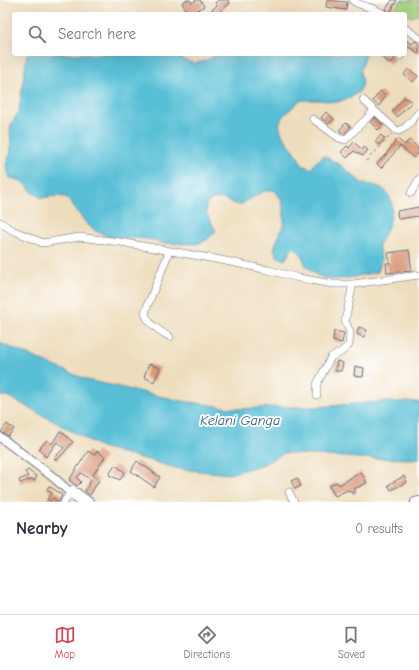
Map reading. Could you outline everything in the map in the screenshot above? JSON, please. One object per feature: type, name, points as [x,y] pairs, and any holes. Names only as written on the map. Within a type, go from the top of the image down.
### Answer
[{"type":"main road","points":[[0,437],[53,478],[90,502]]},
{"type":"main road","points":[[72,491],[81,502]]},
{"type":"main road","points":[[415,502],[419,501]]},
{"type":"street","points":[[352,0],[356,3],[381,12]]},
{"type":"street","points":[[407,29],[419,38]]},
{"type":"street","points":[[363,100],[396,130],[402,130],[406,127],[419,112]]},
{"type":"street","points":[[313,119],[339,138],[345,140],[374,111]]},
{"type":"street","points":[[411,193],[419,179]]},
{"type":"street","points":[[0,222],[12,230],[43,243],[79,237],[120,242],[169,252],[221,260],[298,278],[333,284],[353,284],[419,275]]},
{"type":"street","points":[[169,252],[145,312],[145,316],[148,321],[170,337]]},
{"type":"street","points":[[317,395],[317,384],[331,357],[341,352],[348,345],[350,332],[345,321],[353,284]]},
{"type":"street","points":[[64,502],[72,491]]},
{"type":"street","points":[[289,492],[294,502]]},
{"type":"path","points":[[366,162],[396,130]]},
{"type":"green space","points":[[401,0],[419,0],[419,14],[412,17],[407,15],[407,12],[396,12],[396,7]]},
{"type":"water","points":[[27,56],[180,56],[180,58],[186,61],[196,63],[215,56],[365,56],[360,72],[363,83],[359,92],[351,97],[337,102],[300,100],[282,117],[279,125],[282,135],[296,153],[302,165],[311,169],[316,162],[324,156],[339,164],[363,184],[379,187],[389,195],[392,208],[391,216],[388,227],[379,244],[381,259],[378,272],[342,279],[324,278],[316,275],[309,269],[300,252],[293,247],[285,260],[277,256],[274,248],[284,223],[284,210],[281,199],[275,190],[264,191],[240,205],[218,198],[210,200],[206,204],[206,213],[216,231],[207,240],[195,244],[162,243],[149,239],[109,237],[96,231],[87,224],[66,197],[54,196],[42,198],[33,193],[26,184],[19,180],[10,178],[6,165],[11,151],[10,127],[19,111]]},
{"type":"water","name":"Kelani Ganga","points":[[0,343],[87,380],[182,401],[238,409],[316,407],[380,402],[419,402],[419,459],[358,458],[284,453],[261,465],[229,474],[180,469],[101,447],[7,396],[0,396]]},
{"type":"building","points":[[186,0],[190,0],[192,3],[196,0],[200,0],[204,6],[193,12],[185,12],[186,10],[182,3]]},
{"type":"building","points":[[218,0],[228,0],[230,3],[219,12],[210,12],[217,5],[215,3]]},
{"type":"building","points":[[327,0],[347,2],[346,10],[326,7]]},
{"type":"building","points":[[392,0],[397,0],[391,12],[386,9]]},
{"type":"building","points":[[407,40],[412,44],[415,41],[419,44],[419,54],[408,46],[407,48]]},
{"type":"building","points":[[380,56],[393,56],[395,59],[390,64]]},
{"type":"building","points":[[408,69],[418,76],[413,82],[404,75]]},
{"type":"building","points":[[380,91],[386,96],[379,106],[373,101]]},
{"type":"building","points":[[404,97],[412,102],[397,117],[392,112]]},
{"type":"building","points":[[326,112],[334,119],[329,124],[321,118]]},
{"type":"building","points":[[375,117],[383,125],[378,130],[370,122]]},
{"type":"building","points":[[346,123],[351,127],[344,134],[339,130]]},
{"type":"building","points":[[381,135],[385,139],[379,145],[375,142]]},
{"type":"building","points":[[397,139],[405,145],[409,140],[419,148],[419,152],[414,158],[400,146],[381,168],[377,164],[385,156]]},
{"type":"building","points":[[354,142],[362,150],[364,147],[368,150],[363,156],[354,151],[347,158],[341,152],[347,146],[349,148]]},
{"type":"building","points":[[419,207],[419,216],[398,219],[397,211]]},
{"type":"building","points":[[409,250],[412,271],[387,273],[386,263],[390,263],[388,253]]},
{"type":"building","points":[[359,327],[367,330],[364,337],[357,334]]},
{"type":"building","points":[[334,331],[344,333],[342,343],[333,341]]},
{"type":"building","points":[[337,361],[343,363],[341,371],[335,371]]},
{"type":"building","points":[[149,364],[160,368],[154,382],[144,377]]},
{"type":"building","points":[[355,366],[364,368],[363,377],[354,376]]},
{"type":"building","points":[[7,424],[14,429],[8,436],[1,432]]},
{"type":"building","points":[[60,431],[73,442],[57,460],[54,458],[64,448],[57,442],[46,457],[39,449],[47,440],[52,444]]},
{"type":"building","points":[[88,451],[94,455],[97,451],[105,457],[93,475],[99,480],[90,495],[85,491],[91,480],[81,473],[77,478],[81,482],[77,486],[69,480]]},
{"type":"building","points":[[137,461],[160,477],[154,487],[131,471]]},
{"type":"building","points":[[115,465],[125,472],[120,480],[109,475]]},
{"type":"building","points":[[28,470],[37,477],[34,481],[32,479],[30,481],[28,480],[20,483],[19,480],[28,476],[25,472]]},
{"type":"building","points":[[361,472],[367,483],[354,489],[356,492],[353,494],[350,490],[348,490],[335,496],[329,486],[337,482],[339,485]]},
{"type":"building","points":[[404,476],[407,482],[391,490],[388,485]]},
{"type":"building","points":[[297,478],[301,486],[295,489],[291,481]]},
{"type":"building","points":[[49,486],[62,495],[59,502],[53,498],[50,501],[47,499],[52,493],[47,489]]}]
